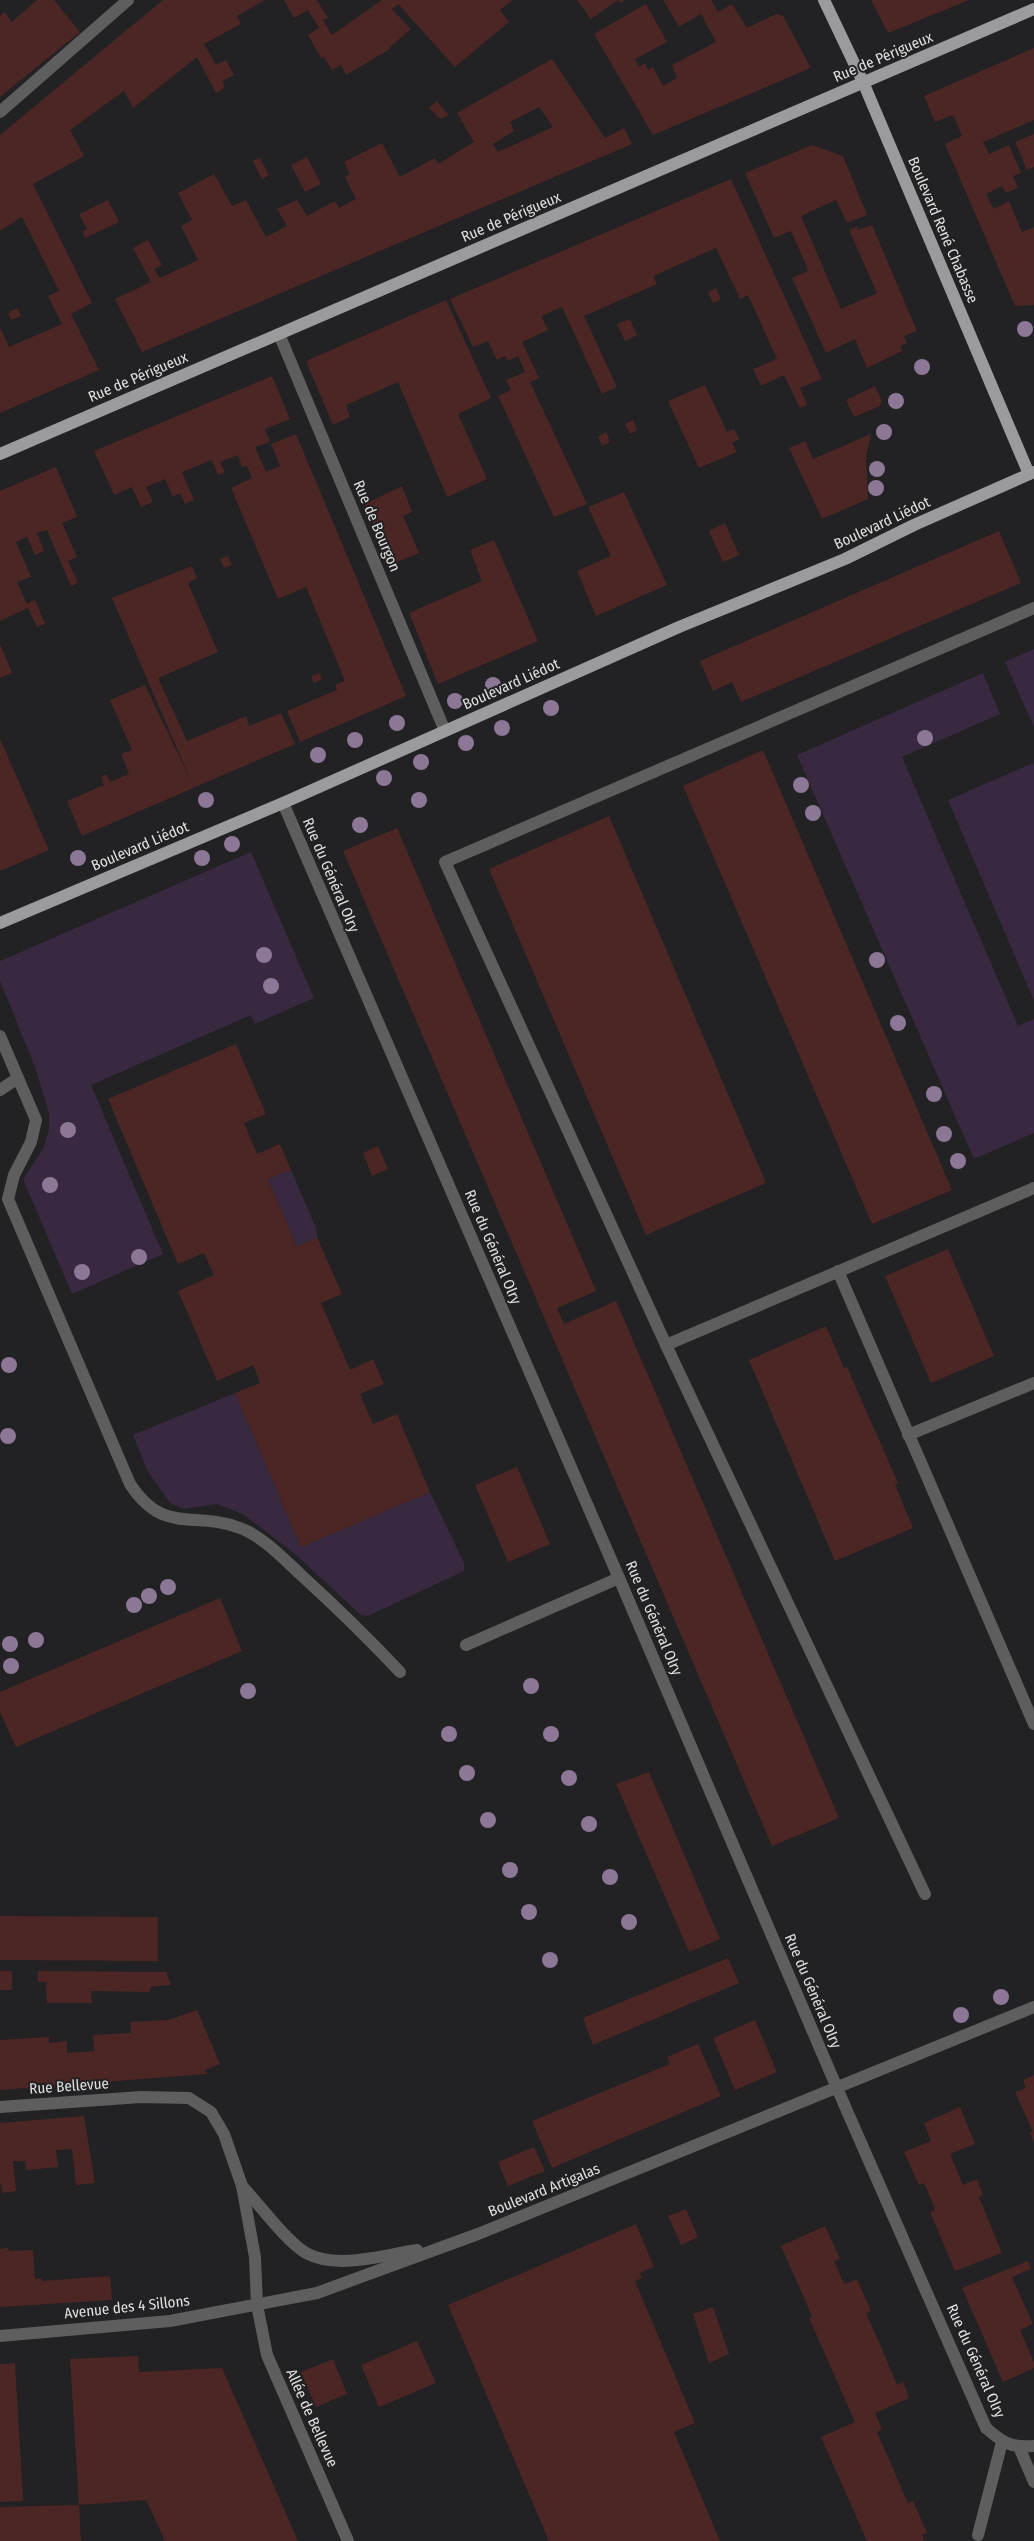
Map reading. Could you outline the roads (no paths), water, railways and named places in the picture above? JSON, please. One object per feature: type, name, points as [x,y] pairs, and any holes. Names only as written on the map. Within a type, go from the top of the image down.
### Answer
[{"type":"main road","name":"Boulevard René Chabasse","points":[[824,0],[863,82],[1031,474]]},
{"type":"main road","name":"Rue de Périgueux","points":[[0,454],[1034,10]]},
{"type":"main road","name":"Boulevard Liédot","points":[[0,923],[283,803],[680,627],[845,559],[914,525],[1031,474]]},
{"type":"street","points":[[0,112],[128,0]]},
{"type":"street","name":"Rue de Bourgon","points":[[279,334],[445,731]]},
{"type":"street","points":[[925,1894],[666,1345],[445,862],[1034,608]]},
{"type":"street","name":"Rue du Général Olry","points":[[283,803],[619,1578],[837,2088],[986,2428],[1002,2442]]},
{"type":"street","points":[[0,1036],[36,1120],[31,1142],[14,1175],[8,1199]]},
{"type":"street","points":[[0,1090],[18,1078]]},
{"type":"street","points":[[0,1185],[8,1199],[130,1484],[136,1493],[147,1505],[164,1516],[214,1521],[242,1528],[276,1552],[351,1621],[400,1672]]},
{"type":"street","points":[[666,1345],[1034,1188]]},
{"type":"street","points":[[838,1271],[1034,1724]]},
{"type":"street","points":[[908,1435],[1034,1383]]},
{"type":"street","points":[[466,1645],[619,1578]]},
{"type":"street","name":"Boulevard Artigalas","points":[[257,2305],[317,2293],[478,2234],[1034,2007]]},
{"type":"street","name":"Rue Bellevue","points":[[0,2106],[141,2097],[189,2098],[211,2112],[224,2134],[242,2186]]},
{"type":"street","points":[[242,2186],[295,2244],[318,2258],[346,2260],[439,2247]]},
{"type":"street","name":"Allée de Bellevue","points":[[242,2186],[256,2257],[257,2305],[267,2355],[348,2541]]},
{"type":"street","name":"Avenue des 4 Sillons","points":[[0,2336],[170,2321],[257,2305]]},
{"type":"street","points":[[978,2535],[1002,2442],[1020,2447],[1034,2446]]},
{"type":"street","points":[[1020,2447],[1034,2482]]}]
